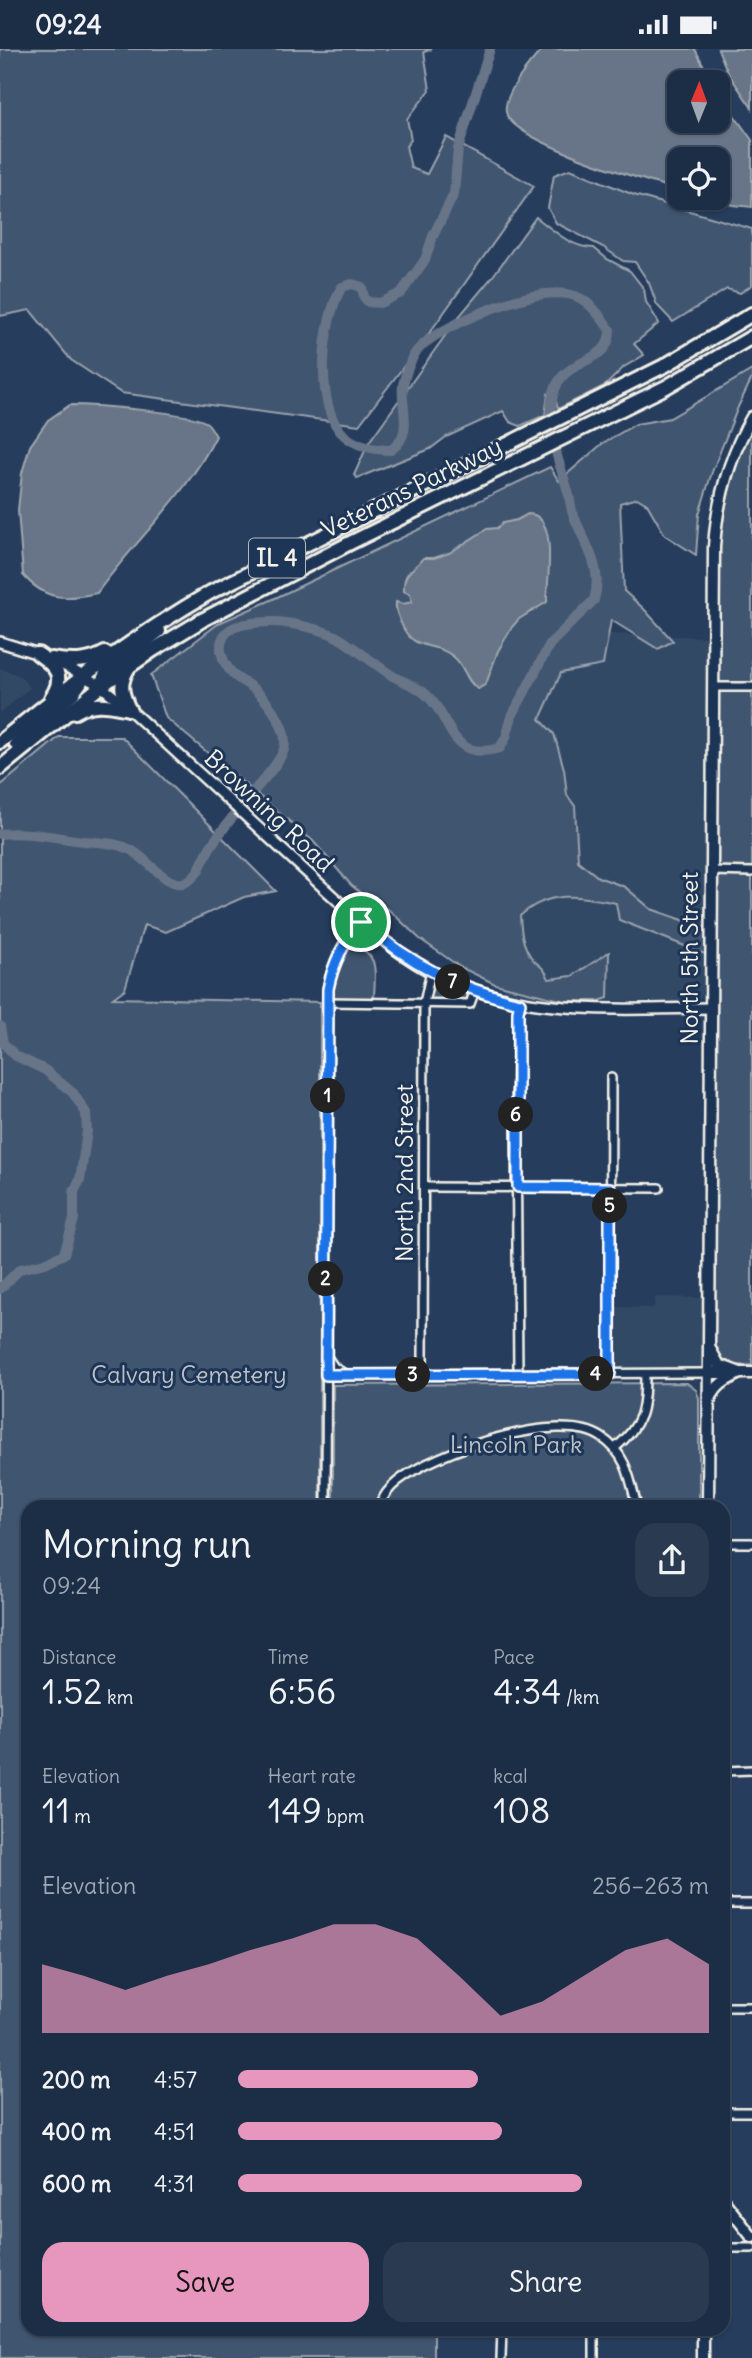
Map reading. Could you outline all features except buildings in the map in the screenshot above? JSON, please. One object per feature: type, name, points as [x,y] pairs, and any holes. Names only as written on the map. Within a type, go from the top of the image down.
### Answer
[{"type":"highway","name":"Veterans Parkway","points":[[0,742],[83,675],[162,621],[237,577],[664,366],[752,314]]},
{"type":"highway","name":"Veterans Parkway","points":[[0,768],[101,686],[177,635],[245,596],[687,376],[752,337]]},
{"type":"highway","points":[[101,686],[104,676],[114,666],[237,577]]},
{"type":"highway","points":[[51,659],[78,661],[95,658],[149,623],[162,621]]},
{"type":"highway","points":[[38,653],[55,667],[58,676],[57,688],[48,701]]},
{"type":"highway","points":[[129,709],[121,684],[131,665]]},
{"type":"highway","points":[[0,761],[73,693],[83,675]]},
{"type":"highway","points":[[27,745],[38,742],[83,707],[104,704],[129,709]]},
{"type":"main road","name":"North 5th Street","points":[[708,1500],[714,547],[717,514],[732,460],[752,417]]},
{"type":"main road","points":[[709,1344],[719,1365],[740,1373]]},
{"type":"main road","points":[[709,1373],[752,1373]]},
{"type":"main road","points":[[709,1402],[715,1388],[740,1373]]},
{"type":"main road","points":[[730,2209],[752,2237]]},
{"type":"main road","points":[[730,2216],[740,2223]]},
{"type":"main road","points":[[702,2358],[703,2336]]},
{"type":"street","name":"Browning Road","points":[[0,642],[38,653],[101,686],[361,922],[394,949],[430,971],[475,990],[520,1003],[566,1007],[711,1008]]},
{"type":"street","points":[[713,687],[752,687]]},
{"type":"street","points":[[712,871],[752,872]]},
{"type":"street","points":[[326,1500],[328,1002],[334,966],[345,942],[361,922]]},
{"type":"street","name":"North 2nd Street","points":[[423,1375],[424,1003],[430,971]]},
{"type":"street","points":[[328,1002],[470,1003],[475,990]]},
{"type":"street","points":[[518,1374],[516,1115],[520,1003]]},
{"type":"street","points":[[610,1374],[611,1078]]},
{"type":"street","points":[[424,1187],[659,1188]]},
{"type":"street","points":[[326,1355],[334,1367],[347,1375]]},
{"type":"street","points":[[326,1375],[709,1373]]},
{"type":"street","points":[[615,1448],[631,1432],[642,1413],[645,1374]]},
{"type":"street","points":[[383,1500],[390,1487],[409,1473],[463,1450],[513,1434],[554,1427],[575,1427],[592,1432],[615,1448],[625,1462],[635,1500]]},
{"type":"street","points":[[730,1543],[752,1543]]},
{"type":"street","points":[[730,1771],[752,1770]]},
{"type":"street","points":[[730,1904],[752,1904]]},
{"type":"street","points":[[730,2007],[752,2007]]},
{"type":"street","points":[[730,2112],[752,2112]]},
{"type":"street","points":[[730,2248],[752,2248]]},
{"type":"street","points":[[501,2358],[502,2336]]},
{"type":"street","points":[[594,2336],[594,2358]]},
{"type":"shaded area","points":[[543,49],[695,49],[706,70],[667,70],[667,133],[730,133],[730,110],[752,140],[752,207],[730,204],[730,147],[667,147],[667,187],[584,159],[531,136],[514,124],[506,112],[509,96],[525,69]]},
{"type":"shaded area","points":[[718,49],[752,49],[752,108],[730,76],[730,70],[727,70]]},
{"type":"shaded area","points":[[70,405],[163,412],[198,419],[207,423],[216,436],[176,498],[97,593],[76,597],[48,594],[23,575],[18,510],[22,473],[30,446],[48,420]]},
{"type":"shaded area","points":[[528,514],[538,517],[548,537],[547,602],[519,619],[512,627],[498,651],[486,684],[478,689],[455,658],[440,649],[418,643],[406,633],[396,610],[396,602],[412,602],[410,594],[404,591],[405,579],[423,558],[449,553],[487,529],[497,528]]},
{"type":"shaded area","points":[[573,633],[709,637],[705,987],[700,998],[693,1002],[552,1000],[504,991],[506,899],[527,712]]},
{"type":"shaded area","points":[[0,668],[20,676],[30,688],[0,713]]},
{"type":"shaded area","points":[[655,1297],[705,1298],[705,1369],[613,1371],[613,1307],[654,1308]]},
{"type":"green space","points":[[0,49],[432,49],[424,52],[430,90],[407,119],[411,140],[406,146],[411,168],[427,174],[446,137],[534,186],[433,328],[359,425],[121,393],[71,360],[30,310],[0,316]]},
{"type":"green space","points":[[570,169],[634,195],[667,205],[667,210],[686,210],[752,229],[752,285],[740,293],[727,289],[673,322],[657,305],[649,283],[635,262],[623,261],[603,247],[556,223],[548,208],[554,175]]},
{"type":"green space","points":[[536,217],[570,242],[594,248],[607,259],[630,271],[644,289],[646,302],[659,323],[634,344],[644,355],[624,367],[606,385],[558,409],[556,401],[548,394],[545,415],[520,426],[510,422],[503,411],[446,437],[430,449],[357,478],[354,475],[369,442],[457,319],[493,276]]},
{"type":"green space","points":[[752,370],[752,378],[712,472],[699,514],[696,555],[665,535],[647,504],[637,498],[620,503],[624,591],[673,641],[658,649],[611,620],[603,665],[561,673],[540,719],[554,734],[564,769],[567,795],[575,806],[578,861],[598,877],[625,887],[651,909],[706,928],[705,954],[619,920],[616,903],[578,897],[554,898],[531,907],[520,916],[522,937],[528,952],[549,979],[572,976],[609,952],[608,998],[599,1001],[565,1001],[495,984],[460,967],[420,939],[388,909],[379,908],[351,885],[313,841],[166,718],[151,675],[219,623],[550,467],[559,481],[603,443],[636,424],[670,418]]},
{"type":"green space","points":[[752,426],[752,1365],[729,1365],[721,1360],[714,1349],[718,564],[729,493],[738,460]]},
{"type":"green space","name":"Calvary Cemetery","points":[[59,737],[122,737],[276,891],[244,897],[166,932],[144,925],[125,989],[113,998],[320,1002],[320,1500],[21,1500],[21,2336],[434,2336],[434,2358],[0,2358],[0,786]]},
{"type":"green space","points":[[353,946],[369,954],[372,960],[375,974],[374,1000],[332,999],[339,962]]},
{"type":"green space","points":[[434,980],[466,993],[468,999],[428,1000],[431,982]]},
{"type":"green space","name":"Lincoln Park","points":[[687,1383],[696,1390],[699,1398],[699,1500],[333,1500],[333,1385]]},
{"type":"waterway","points":[[0,834],[32,834],[120,845],[137,854],[170,881],[183,883],[197,873],[216,839],[272,769],[285,746],[282,728],[273,711],[255,690],[234,675],[223,658],[222,640],[231,629],[251,623],[280,622],[333,635],[391,675],[423,692],[441,713],[460,743],[470,749],[482,751],[500,748],[512,716],[550,644],[594,600],[595,566],[572,511],[555,449],[551,419],[554,390],[561,378],[601,351],[608,343],[610,330],[586,302],[560,293],[520,299],[468,318],[435,336],[414,355],[409,366],[403,385],[405,428],[403,436],[391,450],[366,447],[350,440],[335,423],[328,406],[324,363],[335,301],[342,287],[352,284],[362,287],[368,302],[380,303],[401,293],[425,260],[433,236],[454,194],[458,149],[490,49]]},
{"type":"waterway","points":[[0,1026],[3,1043],[16,1056],[45,1070],[73,1093],[86,1113],[87,1131],[80,1180],[74,1191],[74,1219],[64,1254],[45,1263],[20,1269],[0,1289]]},
{"type":"route","points":[[361,922],[394,949],[442,977],[486,994],[520,1003],[516,1115],[518,1187],[610,1188],[610,1374],[326,1375],[328,989],[338,956],[361,922]]}]
